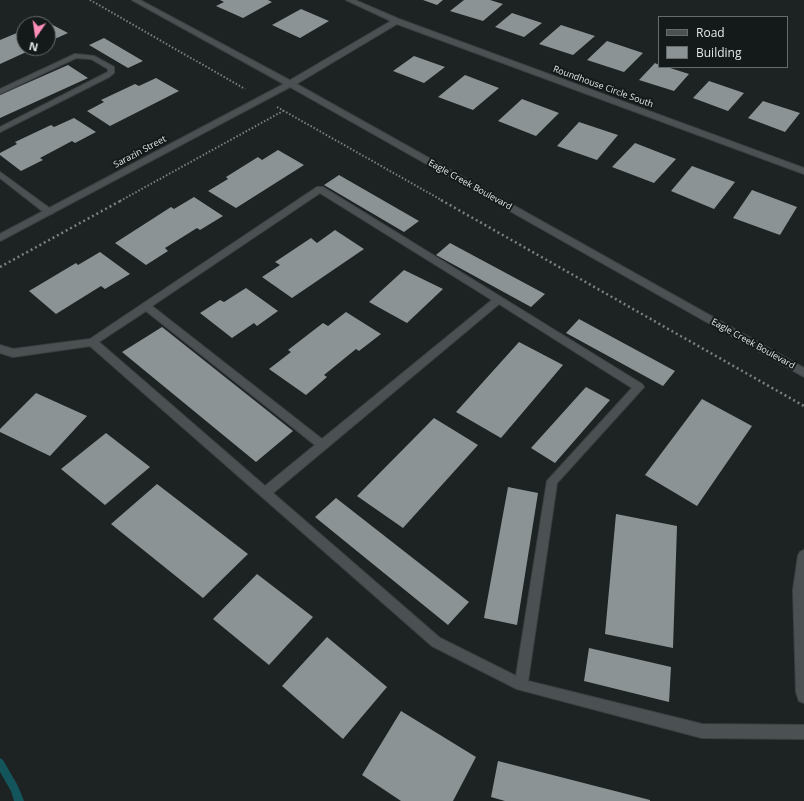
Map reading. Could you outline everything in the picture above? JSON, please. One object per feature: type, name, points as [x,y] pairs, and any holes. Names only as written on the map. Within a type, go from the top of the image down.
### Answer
[{"type":"street","name":"Eagle Creek Boulevard","points":[[135,0],[290,84],[804,373]]},
{"type":"street","name":"Roundhouse Circle South","points":[[349,0],[396,21],[804,171]]},
{"type":"street","points":[[290,84],[396,21]]},
{"type":"street","name":"Sarazin Street","points":[[0,238],[290,84]]},
{"type":"street","points":[[804,556],[799,590],[804,693]]},
{"type":"lane","points":[[0,92],[75,56],[92,57],[112,68],[111,73],[107,76],[0,130]]},
{"type":"lane","points":[[0,174],[49,212]]},
{"type":"lane","points":[[0,349],[13,353],[92,342],[320,189],[639,387],[552,481],[521,685]]},
{"type":"lane","points":[[265,493],[498,300]]},
{"type":"lane","points":[[146,306],[322,445]]},
{"type":"lane","points":[[92,342],[436,642],[521,685],[702,731],[804,732]]},
{"type":"path","points":[[90,0],[804,406]]},
{"type":"path","points":[[0,267],[283,111]]},
{"type":"building","points":[[220,0],[268,0],[272,2],[243,18],[216,6],[224,2]]},
{"type":"building","points":[[423,0],[443,0],[437,5]]},
{"type":"building","points":[[464,0],[490,0],[503,4],[483,21],[450,11]]},
{"type":"building","points":[[301,9],[329,21],[300,38],[272,25]]},
{"type":"building","points":[[512,13],[542,23],[524,37],[495,27]]},
{"type":"building","points":[[561,25],[595,36],[573,55],[539,44]]},
{"type":"building","points":[[56,27],[68,33],[56,38]]},
{"type":"building","points":[[16,33],[16,56],[18,56],[0,64],[0,40]]},
{"type":"building","points":[[104,38],[143,61],[128,68],[89,45]]},
{"type":"building","points":[[607,41],[643,53],[624,72],[587,60]]},
{"type":"building","points":[[414,56],[445,67],[424,83],[393,71]]},
{"type":"building","points":[[655,63],[658,64],[658,68],[670,68],[689,74],[674,91],[639,80]]},
{"type":"building","points":[[68,65],[88,78],[0,118],[0,95]]},
{"type":"building","points":[[465,75],[499,88],[473,110],[438,97]]},
{"type":"building","points":[[156,78],[179,91],[110,126],[87,111],[104,102],[101,100],[135,84],[139,86]]},
{"type":"building","points":[[709,81],[744,93],[728,111],[693,98]]},
{"type":"building","points":[[522,99],[559,113],[536,136],[498,121]]},
{"type":"building","points":[[763,101],[800,113],[785,132],[748,118]]},
{"type":"building","points":[[74,118],[96,132],[75,143],[72,141],[40,158],[43,160],[21,171],[0,155],[0,153],[17,144],[15,142],[51,125],[54,127]]},
{"type":"building","points":[[579,122],[618,135],[597,160],[557,146]]},
{"type":"building","points":[[635,143],[676,159],[654,183],[612,167]]},
{"type":"building","points":[[278,150],[304,165],[236,208],[208,191],[228,179],[226,177],[258,157],[262,160]]},
{"type":"building","points":[[692,166],[735,182],[714,209],[671,191]]},
{"type":"building","points":[[339,175],[419,221],[404,232],[324,185]]},
{"type":"building","points":[[752,190],[797,207],[780,235],[733,218]]},
{"type":"building","points":[[194,197],[223,216],[200,230],[197,228],[165,248],[168,251],[146,265],[115,243],[171,207],[174,209]]},
{"type":"building","points":[[335,230],[364,249],[292,298],[262,277],[280,265],[275,262],[311,238],[317,243]]},
{"type":"building","points":[[450,243],[545,294],[531,307],[436,255]]},
{"type":"building","points":[[100,252],[130,274],[105,289],[101,286],[56,314],[29,291],[76,263],[78,265]]},
{"type":"building","points":[[404,270],[443,289],[407,323],[369,302]]},
{"type":"building","points":[[246,288],[278,311],[257,326],[254,323],[232,338],[200,313],[220,300],[224,302]]},
{"type":"building","points":[[346,312],[381,334],[359,351],[356,349],[324,375],[327,377],[306,395],[269,369],[291,352],[288,350],[323,323],[328,326]]},
{"type":"building","points":[[579,319],[675,371],[663,386],[566,333]]},
{"type":"building","points":[[162,327],[293,431],[256,462],[122,352]]},
{"type":"building","points":[[519,342],[563,365],[501,438],[456,412]]},
{"type":"building","points":[[586,387],[610,400],[555,463],[531,448]]},
{"type":"building","points":[[36,393],[87,416],[50,456],[0,432],[0,429]]},
{"type":"building","points":[[702,399],[752,426],[697,506],[645,475]]},
{"type":"building","points":[[434,418],[478,445],[403,528],[357,496]]},
{"type":"building","points":[[106,433],[150,467],[105,505],[61,469]]},
{"type":"building","points":[[157,484],[248,554],[203,598],[111,524]]},
{"type":"building","points":[[508,487],[538,493],[517,625],[484,618]]},
{"type":"building","points":[[336,498],[469,602],[448,625],[315,517]]},
{"type":"building","points":[[616,514],[677,526],[673,648],[605,634]]},
{"type":"building","points":[[257,574],[313,617],[269,665],[213,619]]},
{"type":"building","points":[[327,637],[387,687],[343,739],[282,686]]},
{"type":"building","points":[[589,648],[671,667],[669,702],[584,681]]},
{"type":"building","points":[[401,711],[476,757],[453,801],[401,801],[362,775]]},
{"type":"building","points":[[498,761],[650,801],[505,801],[491,797]]},
{"type":"waterway","points":[[0,763],[15,789],[19,801]]}]
